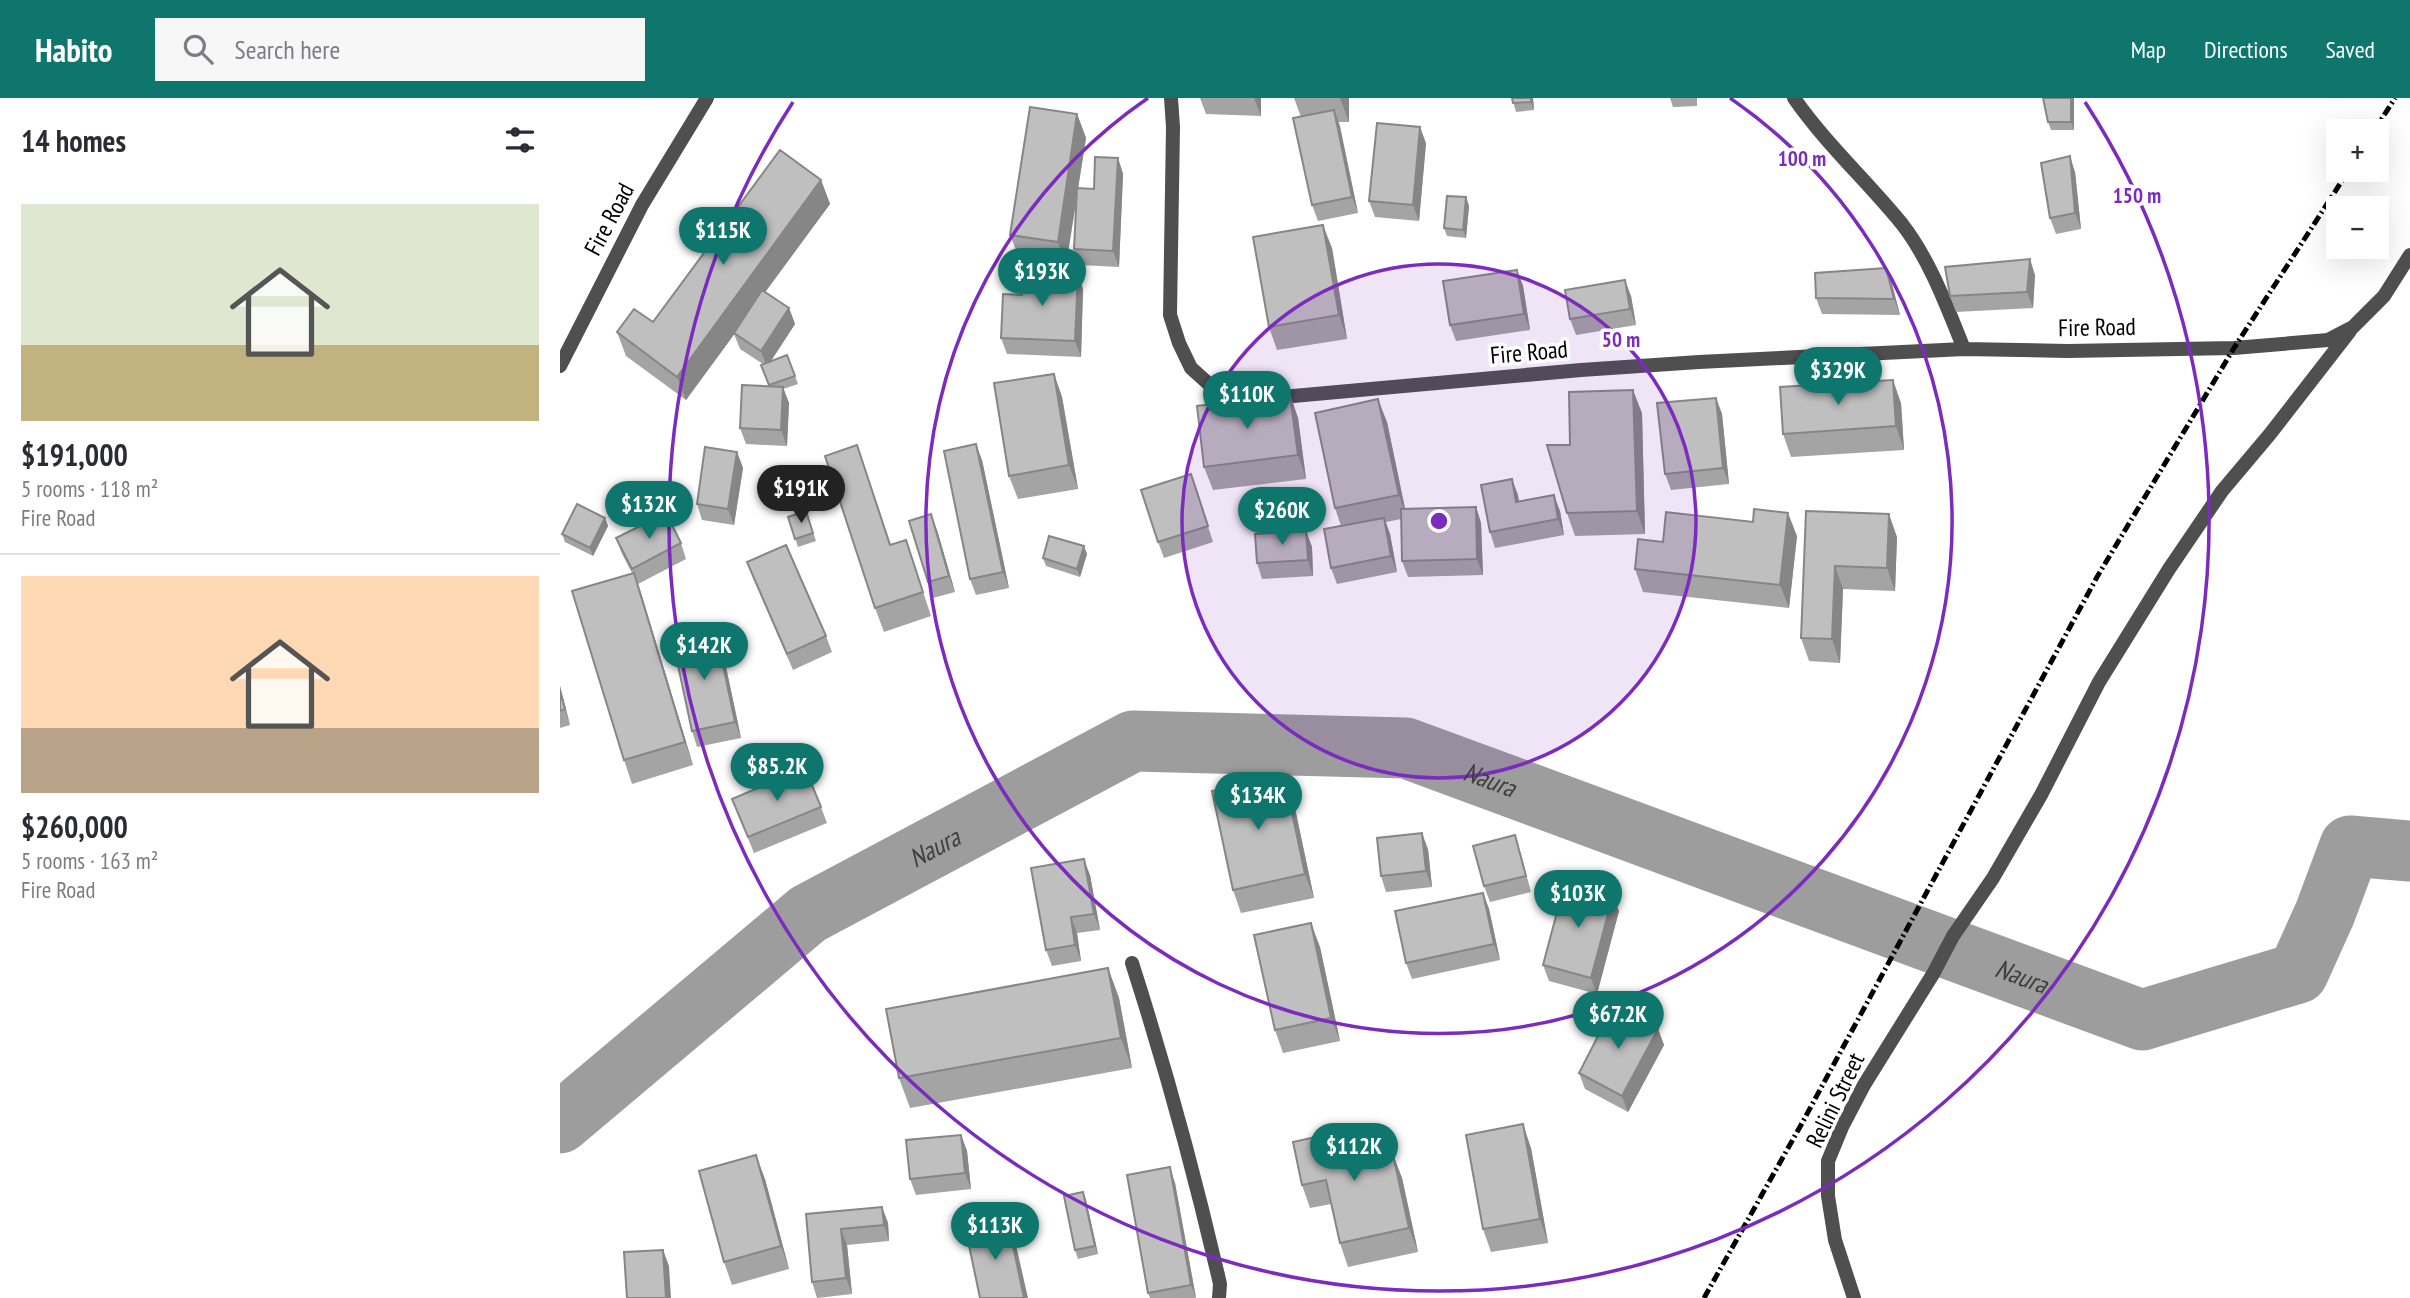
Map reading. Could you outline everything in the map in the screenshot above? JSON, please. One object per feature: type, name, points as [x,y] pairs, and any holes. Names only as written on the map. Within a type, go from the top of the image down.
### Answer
[{"type":"street","name":"Fire Road","points":[[560,366],[642,205],[707,98]]},
{"type":"street","name":"Fire Road","points":[[1171,98],[1173,139],[1170,314],[1179,343],[1191,368],[1210,386],[1239,397],[1346,393],[1581,370],[1964,349],[2068,351],[2234,348],[2328,340],[2353,327],[2384,296],[2410,255]]},
{"type":"street","points":[[1794,98],[1813,125],[1903,226],[1944,300],[1964,349]]},
{"type":"street","name":"Relini Street","points":[[1854,1298],[1835,1240],[1828,1196],[1828,1161],[1842,1126],[1953,936],[1993,878],[2041,795],[2099,682],[2169,569],[2222,491],[2353,327]]},
{"type":"street","points":[[1132,963],[1161,1054],[1198,1189],[1220,1284],[1219,1298]]},
{"type":"building","points":[[1512,98],[1531,98],[1531,102],[1513,103]]},
{"type":"building","points":[[2043,98],[2071,98],[2071,122],[2048,122]]},
{"type":"building","points":[[1030,107],[1077,114],[1058,242],[1010,235]]},
{"type":"building","points":[[1334,110],[1352,197],[1312,205],[1293,118]]},
{"type":"building","points":[[1377,123],[1420,127],[1413,205],[1369,201]]},
{"type":"building","points":[[780,150],[821,180],[677,377],[617,332],[634,309],[653,322]]},
{"type":"building","points":[[2070,156],[2075,213],[2050,218],[2041,163]]},
{"type":"building","points":[[1095,157],[1118,158],[1113,251],[1074,249],[1077,188],[1094,189]]},
{"type":"building","points":[[1447,196],[1466,197],[1463,230],[1444,228]]},
{"type":"building","points":[[1323,225],[1339,315],[1269,327],[1253,237]]},
{"type":"building","points":[[2030,259],[2027,292],[1950,296],[1945,267]]},
{"type":"building","points":[[1886,268],[1894,299],[1816,298],[1815,273]]},
{"type":"building","points":[[1023,270],[1078,273],[1075,341],[1001,338],[1003,294],[1022,295]]},
{"type":"building","points":[[1517,270],[1524,314],[1450,325],[1443,281]]},
{"type":"building","points":[[1625,280],[1630,309],[1570,319],[1565,290]]},
{"type":"building","points":[[762,290],[789,308],[761,351],[734,333]]},
{"type":"building","points":[[787,355],[795,376],[769,385],[761,365]]},
{"type":"building","points":[[1054,374],[1069,465],[1009,476],[994,383]]},
{"type":"building","points":[[1893,380],[1896,426],[1783,434],[1780,387]]},
{"type":"building","points":[[742,385],[783,387],[781,430],[740,428]]},
{"type":"building","points":[[1633,390],[1637,511],[1567,513],[1547,445],[1570,445],[1569,392]]},
{"type":"building","points":[[1290,395],[1298,455],[1204,467],[1197,406]]},
{"type":"building","points":[[1716,398],[1723,468],[1665,474],[1657,403]]},
{"type":"building","points":[[1378,399],[1399,495],[1335,508],[1315,413]]},
{"type":"building","points":[[976,444],[1003,572],[970,579],[944,451]]},
{"type":"building","points":[[857,445],[890,545],[906,540],[923,592],[875,608],[825,456]]},
{"type":"building","points":[[705,447],[737,452],[728,509],[697,504]]},
{"type":"building","points":[[1191,474],[1208,526],[1158,542],[1141,490]]},
{"type":"building","points":[[1512,479],[1516,502],[1554,495],[1558,519],[1490,532],[1481,485]]},
{"type":"building","points":[[577,504],[605,518],[590,548],[562,534]]},
{"type":"building","points":[[1476,507],[1477,559],[1402,561],[1401,509]]},
{"type":"building","points":[[1754,509],[1788,513],[1780,585],[1635,569],[1638,539],[1663,542],[1666,512],[1753,522]]},
{"type":"building","points":[[806,511],[813,533],[795,539],[788,517]]},
{"type":"building","points":[[1806,511],[1889,514],[1887,568],[1835,566],[1832,639],[1801,638]]},
{"type":"building","points":[[666,513],[681,543],[632,569],[616,538]]},
{"type":"building","points":[[931,514],[949,576],[928,582],[909,521]]},
{"type":"building","points":[[1384,518],[1391,556],[1331,568],[1324,529]]},
{"type":"building","points":[[1306,531],[1308,560],[1257,563],[1255,534]]},
{"type":"building","points":[[1049,536],[1084,546],[1077,569],[1043,558]]},
{"type":"building","points":[[786,545],[826,636],[787,654],[747,562]]},
{"type":"building","points":[[634,573],[685,742],[624,760],[572,591]]},
{"type":"building","points":[[716,632],[735,722],[692,731],[673,642]]},
{"type":"building","points":[[560,692],[565,709],[560,711]]},
{"type":"building","points":[[805,768],[821,807],[748,837],[732,799]]},
{"type":"building","points":[[1284,775],[1305,874],[1233,890],[1212,791]]},
{"type":"building","points":[[1422,833],[1426,871],[1381,876],[1377,838]]},
{"type":"building","points":[[1515,835],[1526,876],[1484,886],[1473,846]]},
{"type":"building","points":[[1084,859],[1094,914],[1071,917],[1075,945],[1046,950],[1031,868]]},
{"type":"building","points":[[1565,882],[1613,895],[1591,978],[1543,965]]},
{"type":"building","points":[[1483,893],[1494,944],[1406,963],[1395,911]]},
{"type":"building","points":[[1311,923],[1331,1018],[1275,1030],[1254,935]]},
{"type":"building","points":[[1108,968],[1121,1038],[899,1078],[886,1009]]},
{"type":"building","points":[[1614,1005],[1658,1029],[1622,1096],[1579,1073]]},
{"type":"building","points":[[1523,1124],[1540,1219],[1483,1229],[1466,1135]]},
{"type":"building","points":[[1366,1126],[1373,1159],[1393,1155],[1409,1228],[1340,1243],[1326,1180],[1302,1185],[1293,1142]]},
{"type":"building","points":[[961,1135],[965,1173],[910,1179],[906,1140]]},
{"type":"building","points":[[756,1155],[781,1246],[724,1262],[699,1171]]},
{"type":"building","points":[[1170,1167],[1191,1285],[1148,1293],[1127,1175]]},
{"type":"building","points":[[1083,1192],[1095,1246],[1075,1250],[1064,1196]]},
{"type":"building","points":[[882,1207],[884,1225],[841,1229],[846,1278],[812,1282],[806,1214]]},
{"type":"building","points":[[1008,1222],[1024,1298],[980,1298],[966,1231]]},
{"type":"building","points":[[663,1250],[666,1298],[627,1298],[624,1252]]},
{"type":"waterway","name":"Naura","points":[[560,1123],[808,914],[1133,741],[1406,748],[2142,1020],[2298,973],[2325,913],[2350,846],[2410,851]]},
{"type":"railway","points":[[2382,119],[2395,98]]},
{"type":"railway","points":[[1704,1298],[1801,1125],[2097,577],[2234,348],[2341,182]]}]
